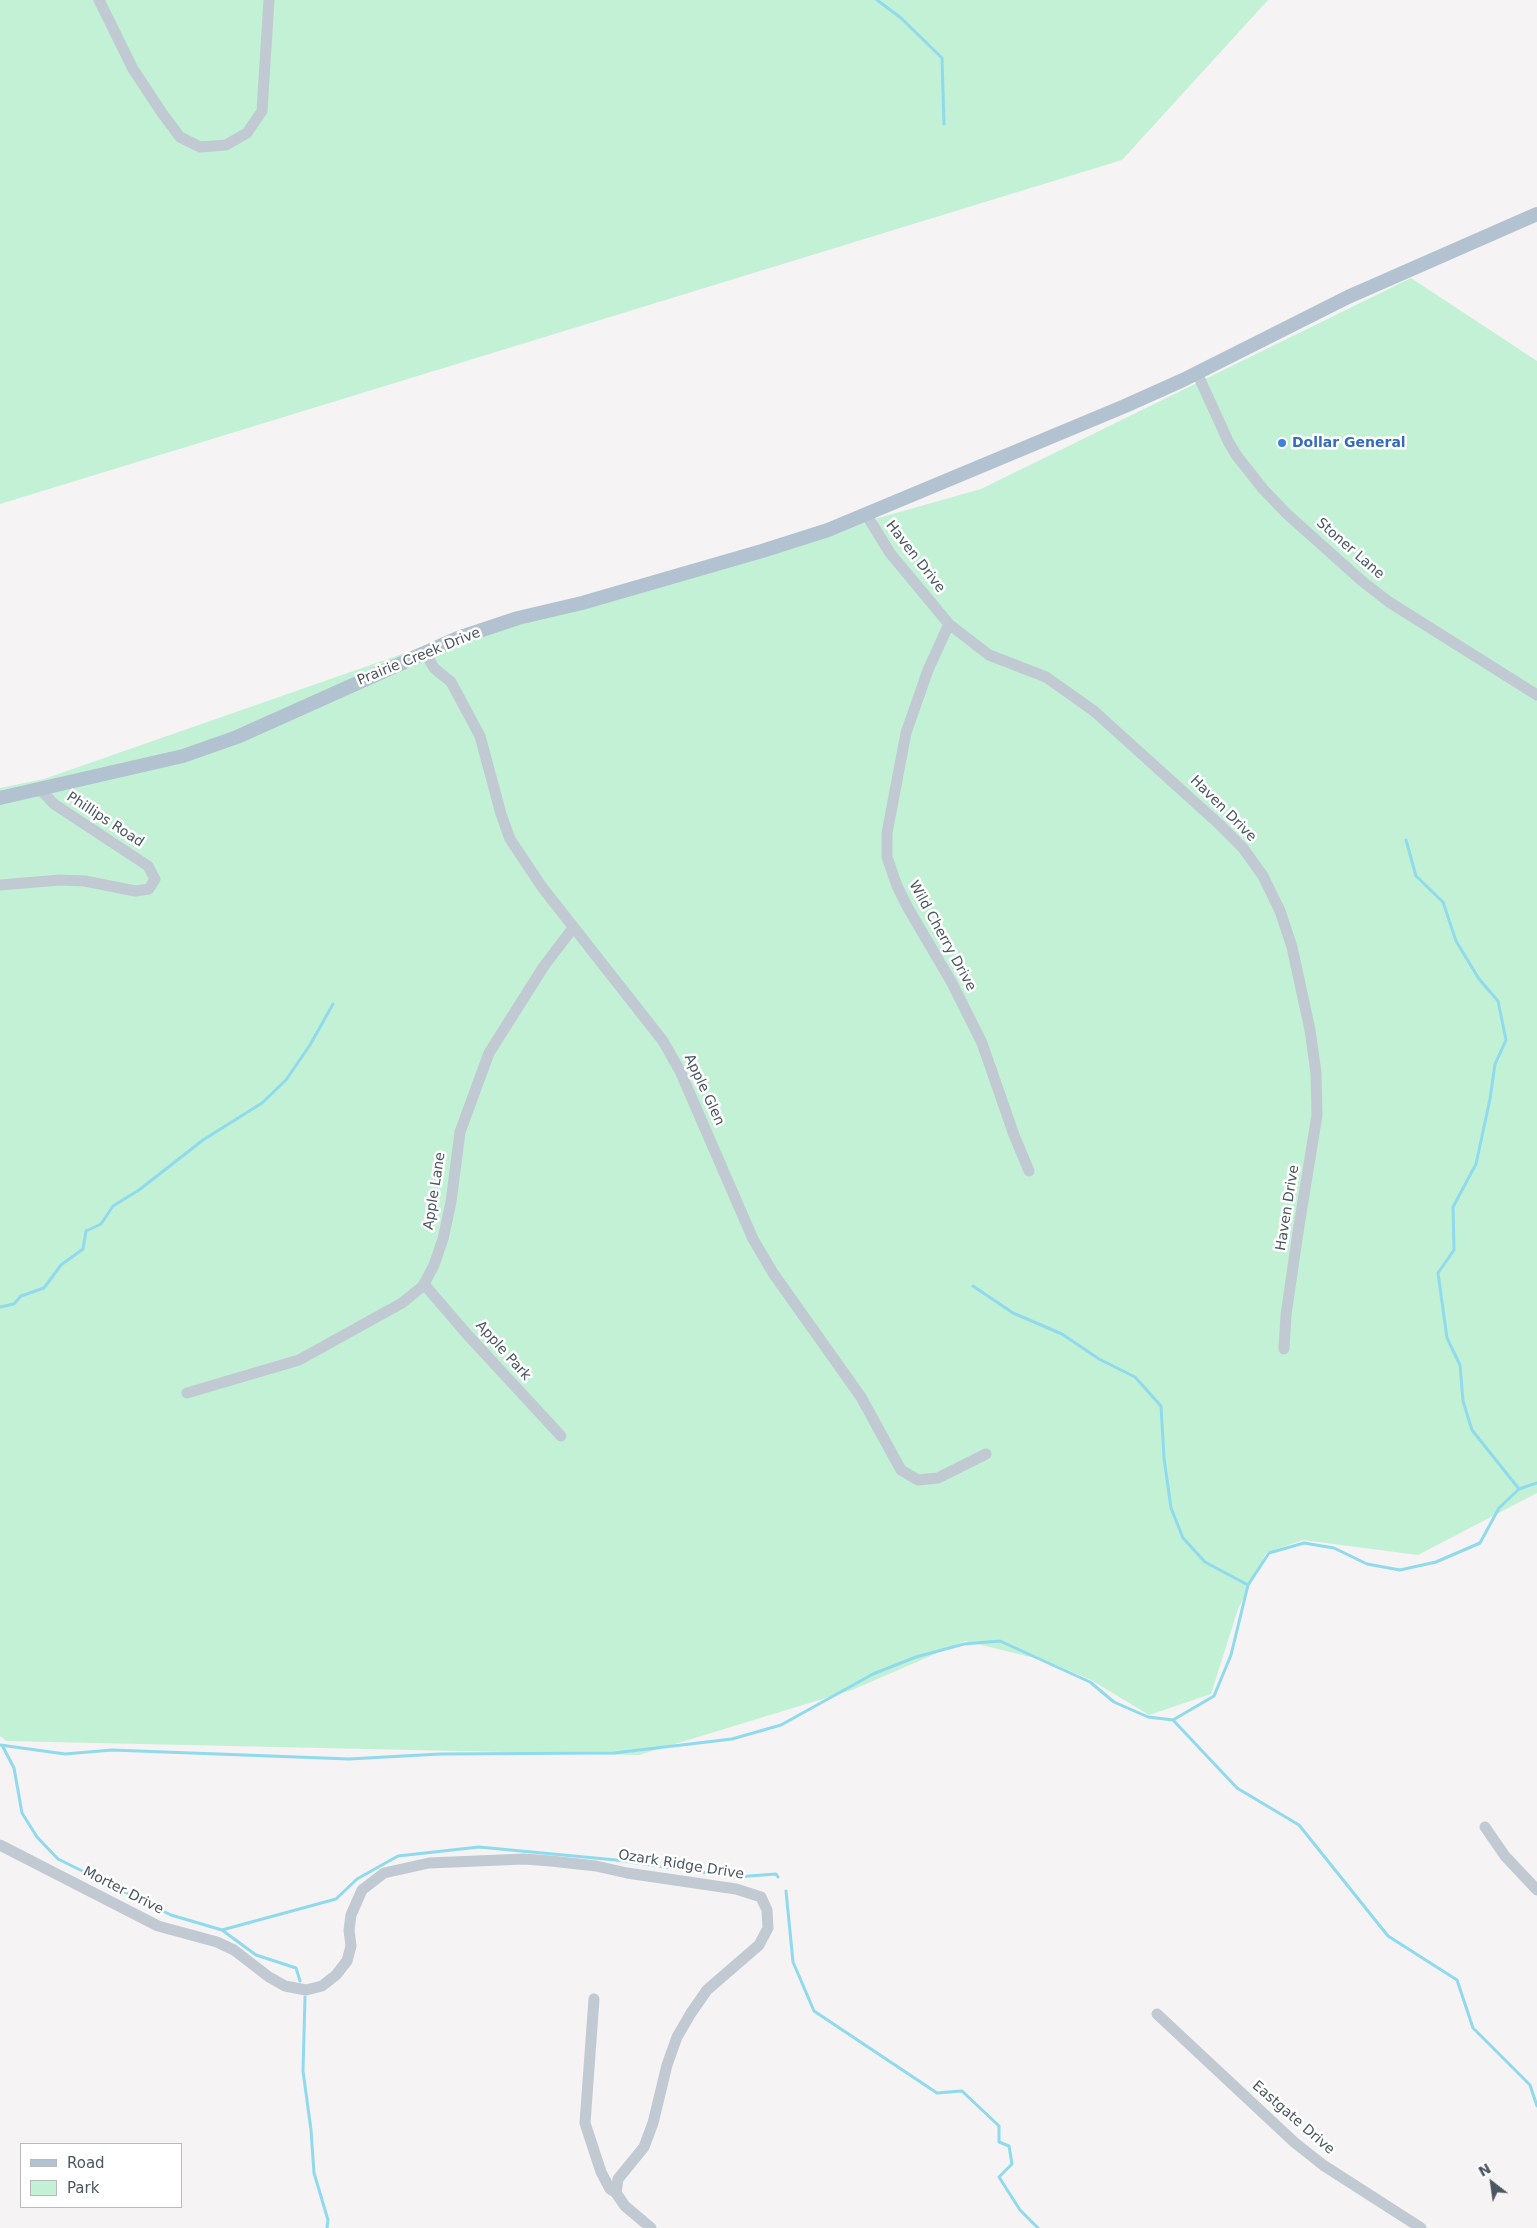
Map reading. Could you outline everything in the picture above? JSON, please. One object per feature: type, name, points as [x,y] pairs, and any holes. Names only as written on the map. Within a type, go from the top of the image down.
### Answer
[{"type":"main road","name":"Prairie Creek Drive","points":[[0,798],[183,756],[237,737],[458,638],[518,618],[582,603],[804,538],[1125,406],[1197,373],[1348,297],[1537,214]]},
{"type":"street","points":[[99,0],[133,69],[162,113],[180,137],[200,147],[226,145],[247,133],[262,111],[269,0]]},
{"type":"street","name":"Stoner Lane","points":[[1197,373],[1229,443],[1237,456],[1286,514],[1362,581],[1389,602],[1537,695]]},
{"type":"street","name":"Haven Drive","points":[[866,514],[890,553],[949,624],[989,655],[1046,677],[1094,711],[1219,824],[1243,848],[1263,876],[1280,911],[1292,947],[1310,1030],[1316,1073],[1318,1115],[1298,1232],[1286,1316],[1284,1349]]},
{"type":"street","name":"Wild Cherry Drive","points":[[949,624],[928,670],[906,733],[887,833],[887,857],[897,886],[908,908],[952,983],[982,1043],[1014,1135],[1029,1170]]},
{"type":"street","name":"Apple Glen","points":[[425,652],[434,668],[451,682],[480,736],[501,814],[510,839],[524,863],[573,928],[663,1041],[680,1071],[753,1239],[774,1273],[861,1398],[901,1470],[918,1480],[938,1478],[986,1454]]},
{"type":"street","name":"Phillips Road","points":[[0,884],[60,880],[85,881],[135,891],[149,889],[156,879],[148,866],[54,804],[40,789]]},
{"type":"street","name":"Apple Lane","points":[[188,1393],[299,1360],[402,1303],[424,1284],[434,1265],[443,1239],[452,1202],[460,1132],[489,1053],[544,966],[573,928]]},
{"type":"street","name":"Apple Park","points":[[424,1284],[465,1332],[561,1436]]},
{"type":"street","points":[[1485,1827],[1505,1856],[1537,1890]]},
{"type":"street","name":"Morter Drive","points":[[0,1846],[158,1926],[217,1942],[234,1950],[269,1977],[285,1986],[306,1990]]},
{"type":"street","name":"Ozark Ridge Drive","points":[[306,1990],[322,1986],[336,1975],[347,1961],[351,1946],[351,1915],[362,1890],[384,1873],[429,1863],[516,1859],[551,1861],[596,1866],[627,1873],[736,1889],[761,1897],[767,1910],[768,1928],[759,1945],[707,1990],[677,2037],[667,2065],[653,2123],[644,2147],[618,2179],[616,2192]]},
{"type":"street","points":[[594,2000],[585,2123],[601,2172],[610,2189],[616,2192],[625,2206],[651,2228]]},
{"type":"street","name":"Eastgate Drive","points":[[1157,2014],[1294,2142],[1323,2165],[1422,2228]]},
{"type":"green space","points":[[0,0],[1268,0],[1122,160],[0,504]]},
{"type":"green space","points":[[1411,278],[1537,361],[1537,1493],[1418,1555],[1303,1540],[1266,1553],[1238,1609],[1211,1694],[1149,1715],[1091,1680],[1047,1661],[965,1641],[852,1690],[639,1755],[6,1741],[0,1736],[0,788],[44,779],[425,646],[981,489]]},
{"type":"waterway","points":[[877,0],[901,18],[942,58],[944,124]]},
{"type":"waterway","points":[[1406,840],[1416,876],[1443,902],[1456,941],[1479,979],[1498,1001],[1506,1040],[1495,1064],[1490,1099],[1476,1164],[1453,1207],[1454,1250],[1438,1273],[1447,1338],[1460,1365],[1463,1401],[1472,1430],[1519,1489]]},
{"type":"waterway","points":[[0,1307],[14,1304],[21,1296],[44,1288],[61,1265],[83,1249],[86,1231],[101,1224],[113,1206],[139,1190],[203,1140],[262,1103],[286,1080],[310,1045],[333,1004]]},
{"type":"waterway","points":[[973,1286],[1013,1313],[1062,1334],[1099,1359],[1135,1377],[1161,1406],[1164,1458],[1171,1508],[1183,1538],[1205,1562],[1248,1585]]},
{"type":"waterway","points":[[0,1745],[65,1754],[112,1750],[349,1759],[440,1754],[614,1753],[732,1739],[781,1725],[873,1674],[916,1657],[964,1644],[1000,1641],[1090,1682],[1114,1702],[1148,1717],[1173,1720],[1214,1696],[1231,1655],[1248,1585],[1269,1553],[1304,1543],[1334,1548],[1367,1564],[1400,1570],[1436,1562],[1480,1543],[1499,1508],[1519,1489],[1537,1483]]},
{"type":"waterway","points":[[1173,1720],[1237,1788],[1299,1825],[1388,1936],[1457,1980],[1473,2028],[1530,2085],[1537,2106]]},
{"type":"waterway","points":[[3,1747],[14,1768],[22,1813],[37,1837],[58,1859],[171,1915],[222,1930],[256,1955],[296,1968],[300,1981]]},
{"type":"waterway","points":[[222,1930],[336,1899],[357,1879],[398,1856],[479,1847],[616,1860],[736,1877],[776,1874],[778,1877]]},
{"type":"waterway","points":[[786,1891],[793,1962],[814,2011],[937,2093],[962,2091],[999,2126],[999,2142],[1009,2146],[1012,2164],[999,2177],[1020,2210],[1038,2228]]},
{"type":"waterway","points":[[305,1997],[303,2071],[311,2130],[314,2173],[328,2220],[327,2228]]},
{"type":"place","name":"Dollar General","points":[[1282,443]]}]
